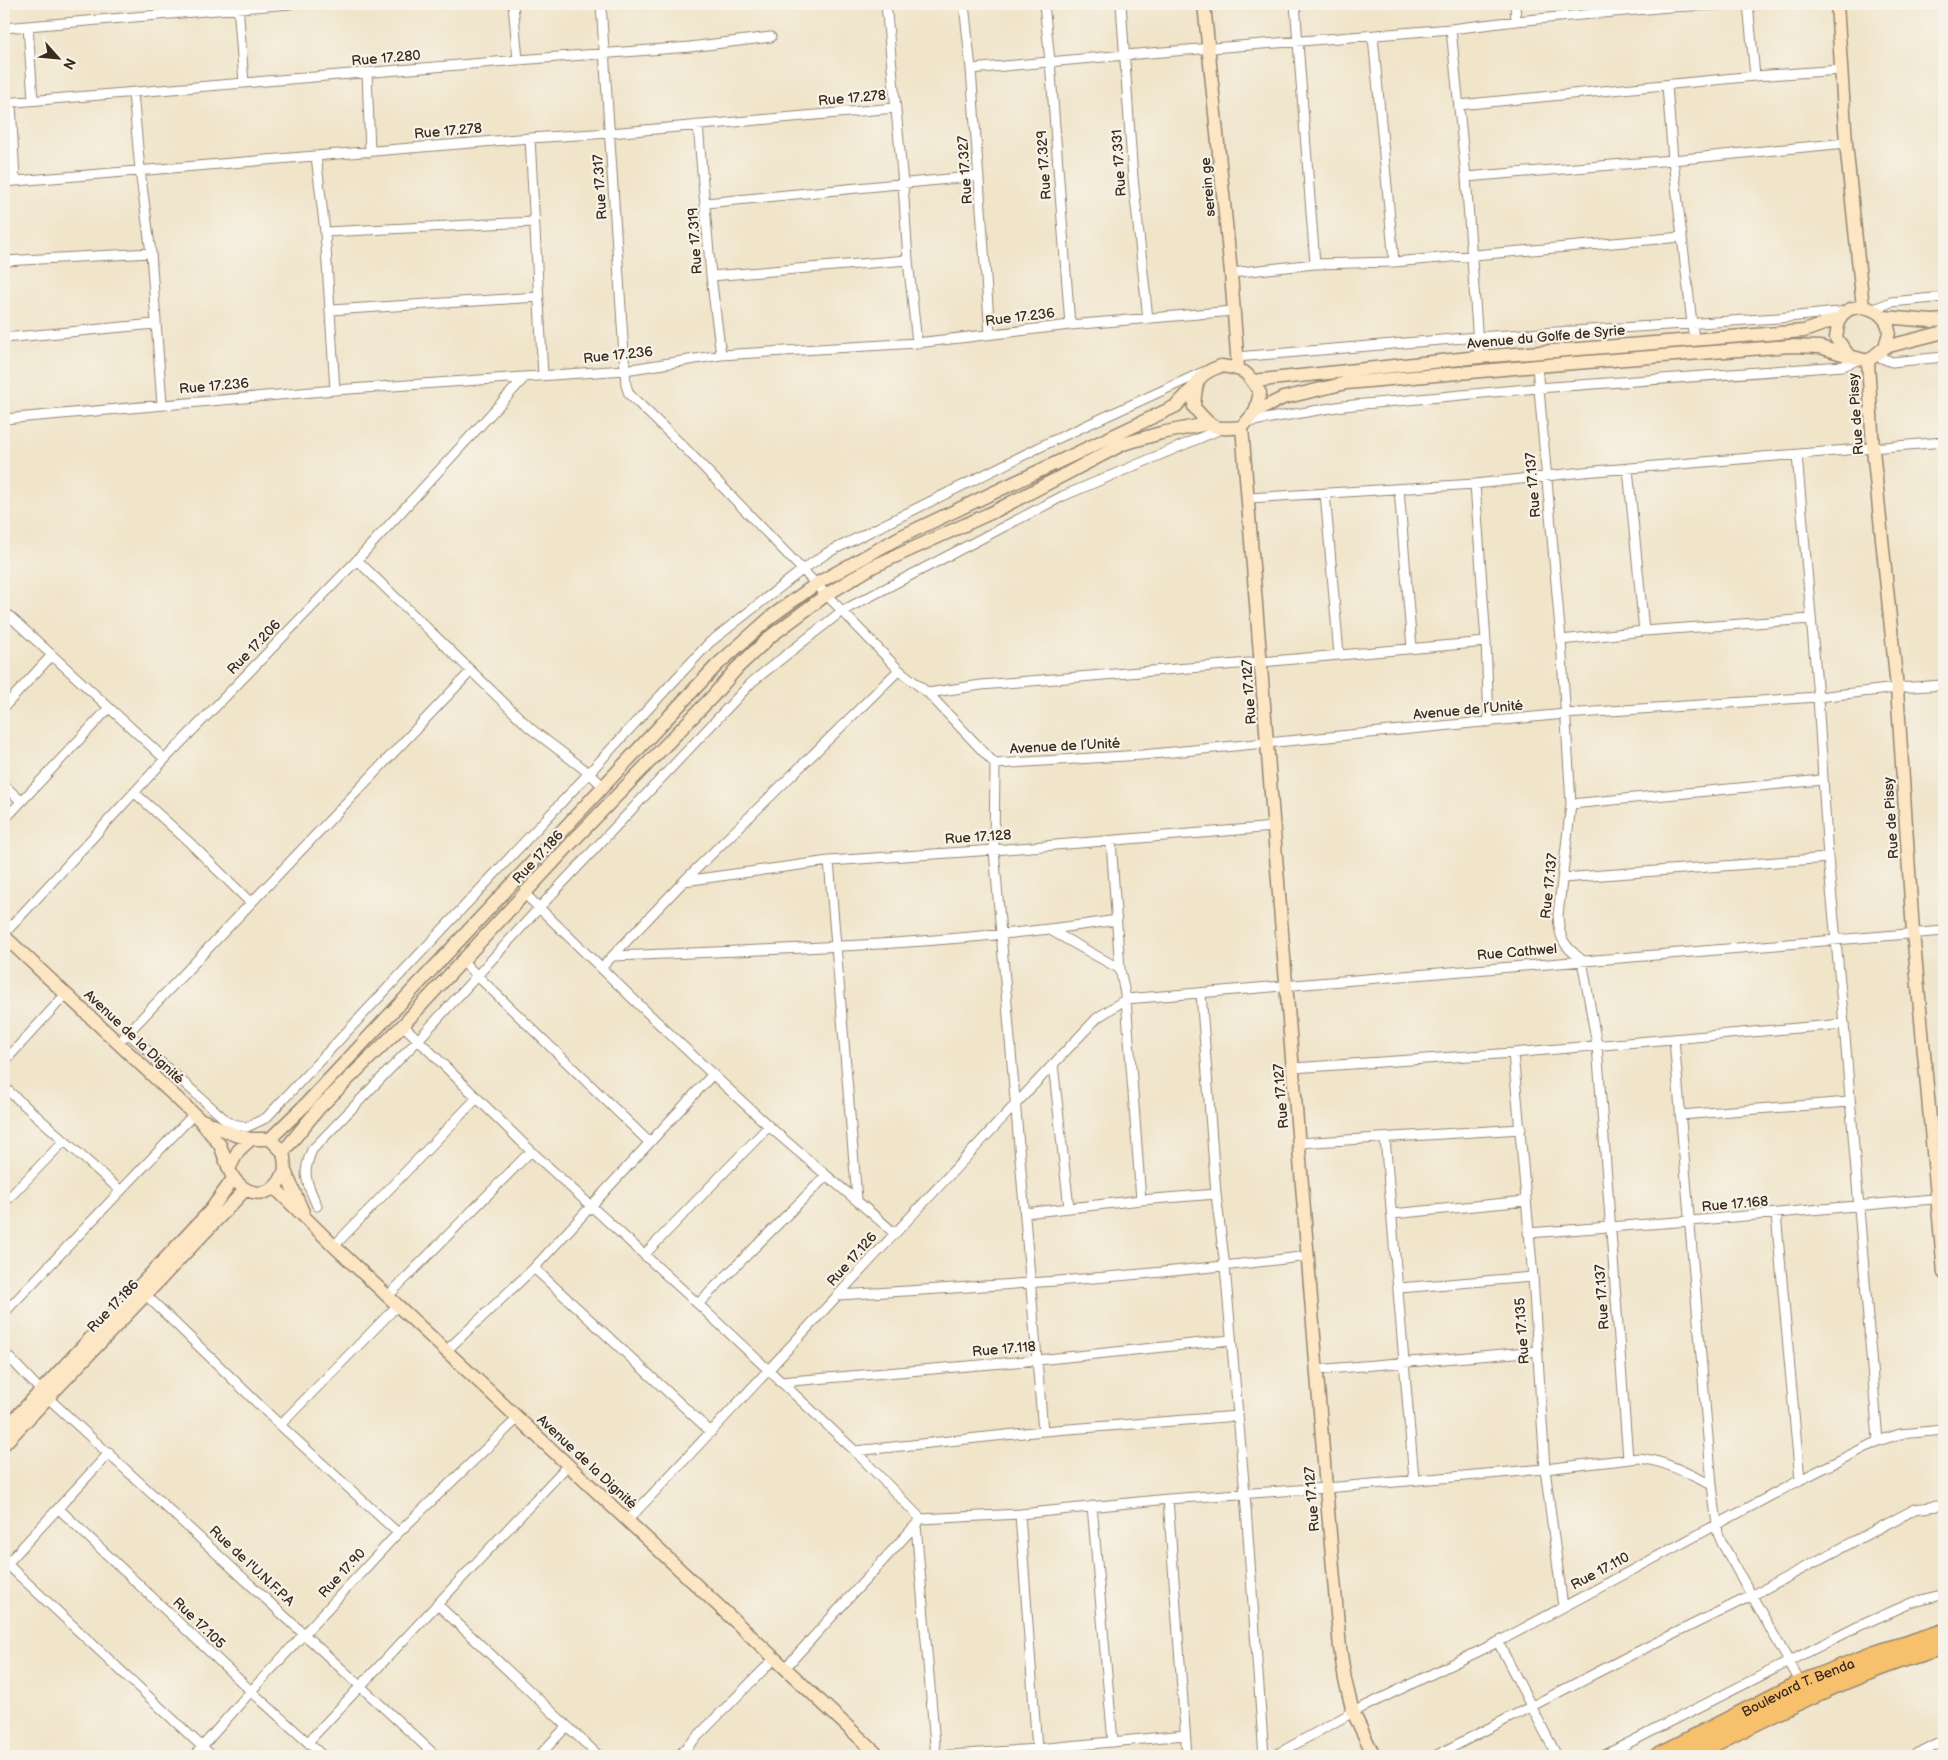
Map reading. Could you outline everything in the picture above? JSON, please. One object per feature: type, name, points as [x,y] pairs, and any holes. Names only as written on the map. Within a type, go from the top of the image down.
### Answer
[{"type":"highway","name":"Boulevard T. Benda","points":[[1658,1756],[1801,1683],[1874,1654],[1944,1632]]},
{"type":"highway","name":"Boulevard T. Benda","points":[[1689,1756],[1822,1690],[1877,1667],[1944,1646]]},
{"type":"main road","name":"serein ge","points":[[1204,4],[1231,273],[1237,363]]},
{"type":"main road","points":[[1837,4],[1846,143],[1874,311],[1889,331],[1885,347]]},
{"type":"main road","points":[[1863,358],[1836,338],[1844,314],[1874,311],[1932,321],[1944,320]]},
{"type":"main road","name":"Avenue du Golfe de Syrie","points":[[1253,381],[1479,357],[1804,331],[1844,314]]},
{"type":"main road","points":[[1195,386],[1194,407],[1207,424],[1221,429],[1248,420],[1283,398],[1346,383],[1790,346],[1820,347],[1863,358],[1885,347],[1944,332]]},
{"type":"main road","name":"Rue de Pissy","points":[[1863,358],[1897,688],[1913,932],[1941,1198],[1944,1273]]},
{"type":"main road","points":[[270,1139],[306,1104],[717,665],[772,616],[816,584],[900,537],[1176,406],[1195,386],[1205,371],[1237,363],[1253,381],[1260,393],[1248,420]]},
{"type":"main road","name":"Rue 17.127","points":[[1248,420],[1248,498],[1316,1370],[1340,1648],[1353,1712],[1374,1756]]},
{"type":"main road","name":"Rue 17.186","points":[[284,1152],[319,1108],[403,1025],[461,960],[712,697],[737,668],[770,636],[826,595],[872,566],[995,511],[1123,444],[1161,433],[1207,424]]},
{"type":"main road","name":"Avenue de la Dignité","points":[[4,935],[66,994],[123,1038],[196,1117],[220,1146],[231,1174]]},
{"type":"main road","points":[[196,1117],[235,1135],[270,1139],[284,1152],[285,1170],[306,1219]]},
{"type":"main road","points":[[4,1430],[44,1394],[210,1211],[231,1174],[238,1151],[251,1138]]},
{"type":"main road","points":[[231,1174],[245,1190],[263,1193],[275,1188],[285,1170]]},
{"type":"main road","name":"Avenue de la Dignité","points":[[275,1188],[334,1246],[879,1756]]},
{"type":"main road","name":"Rue 17.186","points":[[4,1444],[44,1394],[145,1294],[245,1190]]},
{"type":"street","points":[[4,28],[238,6],[290,4]]},
{"type":"street","points":[[513,4],[518,60]]},
{"type":"street","name":"Rue 17.317","points":[[601,4],[629,394],[637,404],[686,449],[899,670],[928,693],[995,764]]},
{"type":"street","points":[[886,4],[917,343]]},
{"type":"street","name":"Rue 17.327","points":[[964,4],[971,69],[990,334]]},
{"type":"street","name":"Rue 17.329","points":[[1044,4],[1070,325]]},
{"type":"street","name":"Rue 17.331","points":[[1121,4],[1133,178],[1148,319]]},
{"type":"street","points":[[1295,4],[1316,264]]},
{"type":"street","points":[[1515,4],[1516,21]]},
{"type":"street","points":[[1591,4],[1592,15]]},
{"type":"street","points":[[971,69],[1125,54],[1450,29],[1592,15],[1669,5],[1737,4]]},
{"type":"street","points":[[1748,4],[1755,76]]},
{"type":"street","points":[[238,6],[244,84]]},
{"type":"street","points":[[28,26],[33,100]]},
{"type":"street","points":[[1450,29],[1466,177],[1479,357]]},
{"type":"street","points":[[1373,36],[1394,262]]},
{"type":"street","name":"Rue 17.280","points":[[7,103],[690,47],[771,37]]},
{"type":"street","points":[[1459,105],[1755,76],[1841,70]]},
{"type":"street","points":[[367,73],[370,152]]},
{"type":"street","points":[[1667,86],[1673,160],[1694,340]]},
{"type":"street","points":[[133,93],[140,170],[151,253],[162,404]]},
{"type":"street","points":[[7,103],[15,181]]},
{"type":"street","name":"Rue 17.278","points":[[4,182],[530,138],[610,134],[895,108]]},
{"type":"street","name":"Rue 17.319","points":[[698,125],[711,276],[721,355]]},
{"type":"street","points":[[530,138],[543,376]]},
{"type":"street","points":[[1466,177],[1673,160],[1846,143]]},
{"type":"street","points":[[316,156],[325,232],[336,390]]},
{"type":"street","points":[[706,203],[979,176]]},
{"type":"street","points":[[325,232],[534,222]]},
{"type":"street","points":[[1231,273],[1316,264],[1394,262],[1682,237]]},
{"type":"street","points":[[4,261],[151,253]]},
{"type":"street","points":[[711,276],[908,260]]},
{"type":"street","points":[[1874,311],[1891,302],[1944,297]]},
{"type":"street","points":[[331,310],[539,298]]},
{"type":"street","name":"Rue 17.236","points":[[4,419],[336,390],[626,370],[721,355],[917,343],[1070,325],[1233,311]]},
{"type":"street","points":[[1237,363],[1477,337],[1844,314]]},
{"type":"street","points":[[4,338],[155,324]]},
{"type":"street","points":[[1248,420],[1343,406],[1538,388],[1843,366],[1863,358],[1892,362],[1944,357]]},
{"type":"street","name":"Rue 17.137","points":[[1536,366],[1561,640],[1571,804],[1558,926],[1566,947],[1582,960],[1597,1045],[1628,1459]]},
{"type":"street","points":[[471,671],[123,1038],[229,1123],[246,1127],[266,1118],[709,643],[802,570],[827,554],[1050,442],[1205,371]]},
{"type":"street","name":"Rue 17.206","points":[[4,935],[165,759],[358,560],[524,378]]},
{"type":"street","points":[[317,1206],[305,1174],[306,1164],[312,1150],[418,1040],[539,908],[752,682],[842,611],[1063,496],[1221,429]]},
{"type":"street","points":[[1248,498],[1475,484],[1545,476],[1944,442]]},
{"type":"street","points":[[1797,455],[1818,697],[1828,858],[1844,1024],[1878,1441]]},
{"type":"street","points":[[1628,469],[1644,631]]},
{"type":"street","points":[[1475,484],[1486,642],[1489,722]]},
{"type":"street","points":[[1399,489],[1412,648]]},
{"type":"street","points":[[1326,492],[1339,655]]},
{"type":"street","points":[[358,560],[530,728],[603,786]]},
{"type":"street","points":[[4,611],[108,709],[165,759]]},
{"type":"street","points":[[1561,640],[1644,631],[1811,619]]},
{"type":"street","points":[[928,693],[981,685],[1486,642]]},
{"type":"street","points":[[4,707],[52,655]]},
{"type":"street","points":[[601,968],[684,881],[899,670]]},
{"type":"street","name":"Avenue de l´Unité","points":[[995,764],[1142,755],[1565,714],[1818,697],[1944,685]]},
{"type":"street","points":[[4,820],[108,709]]},
{"type":"street","points":[[995,764],[994,850],[1043,1431]]},
{"type":"street","points":[[1571,804],[1822,780]]},
{"type":"street","points":[[4,785],[21,801]]},
{"type":"street","points":[[135,793],[189,842],[251,903]]},
{"type":"street","name":"Rue 17.128","points":[[684,881],[829,861],[994,850],[1274,827]]},
{"type":"street","points":[[1111,841],[1120,969],[1126,999],[1141,1200]]},
{"type":"street","points":[[1563,878],[1828,858]]},
{"type":"street","points":[[829,861],[857,1199]]},
{"type":"street","points":[[525,894],[769,1126],[826,1176],[857,1199],[894,1233]]},
{"type":"street","points":[[614,956],[836,946],[1049,930],[1117,920]]},
{"type":"street","points":[[1049,930],[1120,969]]},
{"type":"street","name":"Rue Cathwel","points":[[1097,1018],[1126,999],[1835,938],[1944,931]]},
{"type":"street","points":[[461,960],[649,1142]]},
{"type":"street","points":[[1201,993],[1216,1194],[1225,1267],[1245,1494],[1264,1756]]},
{"type":"street","points":[[4,1062],[66,994]]},
{"type":"street","name":"Rue 17.126","points":[[628,1520],[767,1369],[839,1295],[894,1233],[1097,1018]]},
{"type":"street","points":[[1293,1068],[1513,1053],[1844,1024]]},
{"type":"street","points":[[403,1025],[531,1152],[698,1304],[855,1451],[918,1522],[936,1756],[1037,1749],[1185,1735]]},
{"type":"street","points":[[1674,1038],[1712,1486],[1718,1524],[1722,1543],[1801,1683]]},
{"type":"street","name":"Rue 17.135","points":[[1513,1053],[1521,1129],[1545,1468],[1563,1607]]},
{"type":"street","points":[[1053,1064],[1069,1208]]},
{"type":"street","points":[[446,1351],[534,1268],[713,1074]]},
{"type":"street","points":[[4,1087],[121,1191]]},
{"type":"street","points":[[334,1246],[477,1098]]},
{"type":"street","points":[[1680,1115],[1849,1102]]},
{"type":"street","points":[[4,1313],[121,1191],[196,1117]]},
{"type":"street","points":[[644,1255],[769,1126]]},
{"type":"street","points":[[1299,1143],[1521,1129]]},
{"type":"street","points":[[1385,1138],[1414,1479]]},
{"type":"street","points":[[4,1203],[64,1141]]},
{"type":"street","points":[[280,1425],[531,1152]]},
{"type":"street","points":[[698,1304],[826,1176]]},
{"type":"street","points":[[1024,1213],[1216,1194]]},
{"type":"street","name":"Rue 17.168","points":[[1528,1233],[1776,1214],[1941,1198]]},
{"type":"street","points":[[1392,1214],[1526,1201]]},
{"type":"street","points":[[1776,1214],[1800,1480]]},
{"type":"street","points":[[839,1295],[1030,1284],[1225,1267],[1308,1256]]},
{"type":"street","points":[[534,1268],[711,1432]]},
{"type":"street","points":[[1399,1288],[1532,1277]]},
{"type":"street","points":[[145,1294],[280,1425],[398,1533]]},
{"type":"street","name":"Rue 17.118","points":[[780,1382],[1038,1360],[1231,1340]]},
{"type":"street","points":[[1316,1370],[1537,1351]]},
{"type":"street","name":"Rue de l'U.N.F.P.A","points":[[4,1352],[44,1394],[436,1756]]},
{"type":"street","points":[[855,1451],[1043,1431],[1238,1416]]},
{"type":"street","name":"Rue 17.90","points":[[194,1756],[304,1633],[398,1533],[518,1418]]},
{"type":"street","name":"Rue 17.110","points":[[1274,1756],[1353,1712],[1498,1642],[1800,1480],[1878,1441],[1900,1434],[1944,1430]]},
{"type":"street","points":[[109,1453],[5,1566],[212,1756]]},
{"type":"street","points":[[785,1668],[918,1522],[1168,1499],[1326,1488],[1628,1459],[1653,1460],[1675,1467],[1712,1486]]},
{"type":"street","points":[[308,1742],[568,1465]]},
{"type":"street","points":[[1168,1499],[1187,1756]]},
{"type":"street","points":[[1435,1756],[1627,1657],[1753,1595],[1915,1509],[1944,1505]]},
{"type":"street","points":[[1092,1506],[1113,1742]]},
{"type":"street","name":"Rue 17.105","points":[[59,1509],[251,1691],[323,1756]]},
{"type":"street","points":[[1020,1514],[1037,1749],[1044,1756]]},
{"type":"street","points":[[1603,1756],[1789,1660],[1911,1603],[1944,1594]]},
{"type":"street","points":[[438,1604],[598,1756]]},
{"type":"street","points":[[1498,1642],[1557,1756]]},
{"type":"street","points":[[678,1756],[775,1658]]},
{"type":"street","points":[[539,1756],[567,1726]]},
{"type":"street","points":[[1915,1756],[1944,1741]]}]
